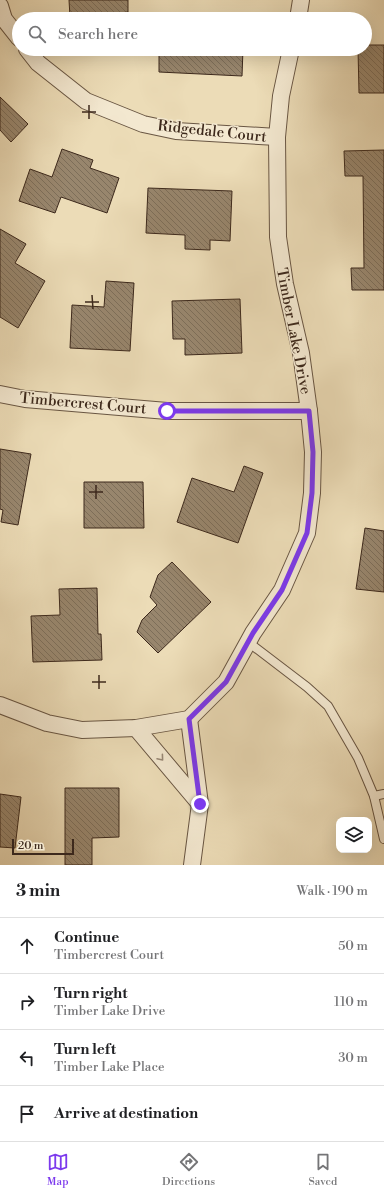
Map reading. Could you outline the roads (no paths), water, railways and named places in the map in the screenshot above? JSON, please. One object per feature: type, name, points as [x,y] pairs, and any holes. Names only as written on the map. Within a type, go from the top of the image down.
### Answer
[{"type":"street","points":[[299,12],[301,0]]},
{"type":"street","points":[[0,6],[4,19],[12,29]]},
{"type":"street","name":"Ridgedale Court","points":[[32,56],[38,63],[86,101],[143,124],[176,130],[277,137]]},
{"type":"street","name":"Timber Lake Drive","points":[[189,719],[226,682],[248,642],[282,590],[307,533],[312,493],[313,452],[309,411],[301,354],[284,284],[278,236],[277,137],[281,96],[290,56]]},
{"type":"street","name":"Timbercrest Court","points":[[0,394],[25,399],[167,411],[309,411]]},
{"type":"street","points":[[0,705],[47,723],[82,730],[136,728],[189,719],[200,804],[192,865]]},
{"type":"street","points":[[136,728],[200,804]]},
{"type":"lane","points":[[248,642],[307,687],[328,706],[358,758],[374,796],[384,839]]},
{"type":"lane","points":[[374,796],[384,794]]}]
